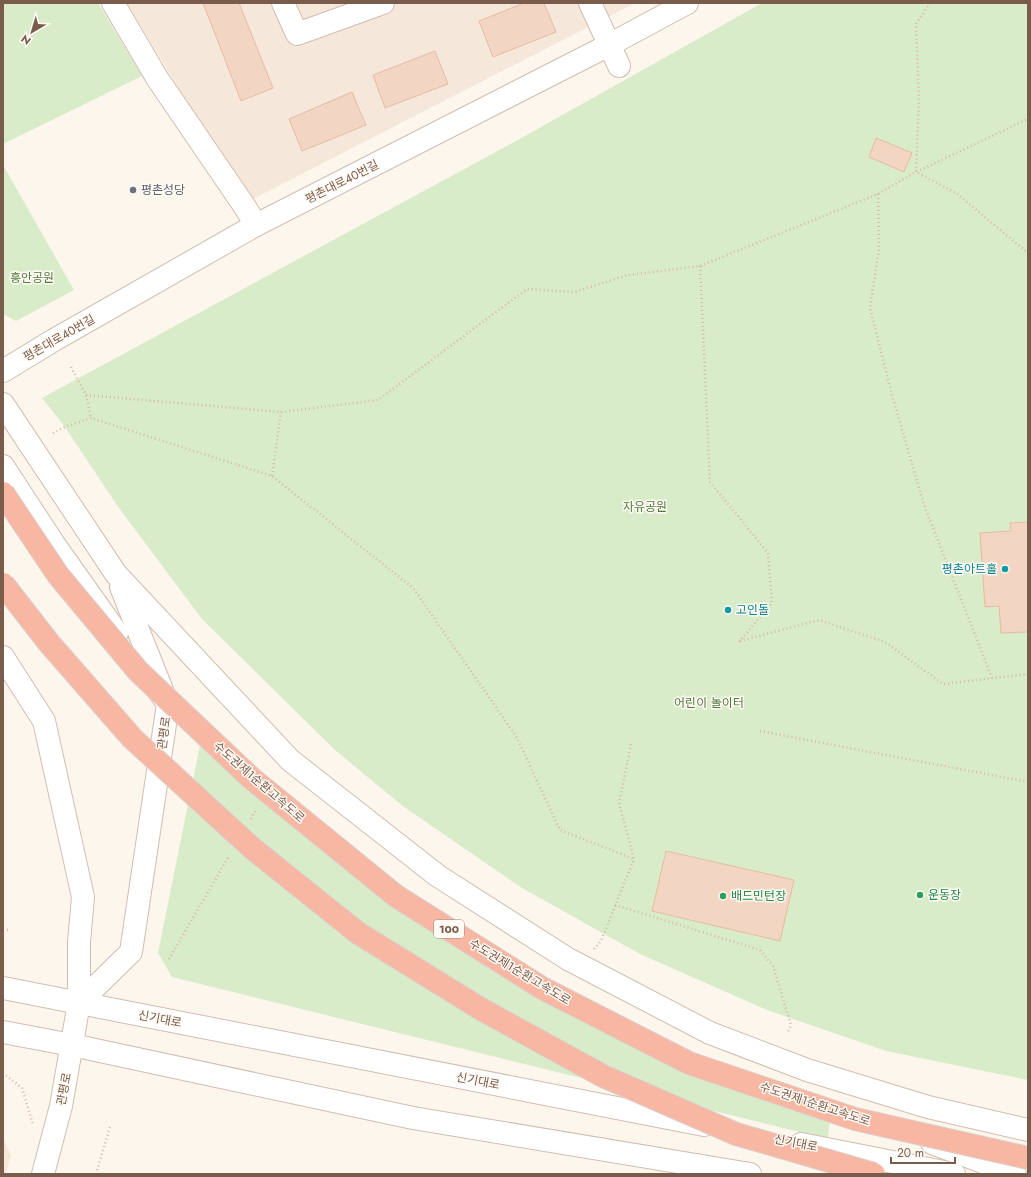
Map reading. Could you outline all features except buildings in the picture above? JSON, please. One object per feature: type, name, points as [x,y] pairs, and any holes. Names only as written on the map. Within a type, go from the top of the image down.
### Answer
[{"type":"highway","name":"수도권제1순환고속도로","points":[[3,493],[58,575],[138,671],[251,778],[396,896],[542,988],[689,1063],[855,1119],[1028,1158]]},
{"type":"highway","points":[[3,584],[49,643],[132,738],[252,848],[358,933],[480,1009],[603,1076],[736,1134],[874,1174]]},
{"type":"street","points":[[113,3],[157,78],[245,206],[256,226]]},
{"type":"street","points":[[283,3],[297,34],[377,4]]},
{"type":"street","points":[[590,3],[619,66]]},
{"type":"street","name":"평촌대로40번길","points":[[3,371],[54,340],[256,226],[609,45],[687,3]]},
{"type":"street","points":[[3,404],[116,574],[290,760],[438,876],[568,959],[710,1032],[806,1070],[928,1107],[1028,1130]]},
{"type":"street","name":"관평로","points":[[3,466],[54,544],[168,704],[131,952],[79,1004]]},
{"type":"street","points":[[116,574],[168,704],[271,783],[418,900],[558,987],[704,1060],[1015,1174]]},
{"type":"street","name":"관평로","points":[[3,657],[44,720],[83,897],[79,942],[79,1004],[61,1106],[43,1174]]},
{"type":"street","points":[[3,665],[44,720]]},
{"type":"street","name":"신기대로","points":[[3,988],[954,1174]]},
{"type":"street","points":[[3,1032],[72,1045],[670,1174]]},
{"type":"street","points":[[413,1118],[750,1174]]},
{"type":"path","points":[[916,172],[920,100],[916,24],[930,3]]},
{"type":"path","points":[[86,395],[281,412],[378,400],[527,289],[574,292],[628,275],[700,266],[878,194],[916,172],[1028,118]]},
{"type":"path","points":[[916,172],[956,193],[1028,254]]},
{"type":"path","points":[[878,194],[879,249],[870,308],[892,395],[924,505],[992,678]]},
{"type":"path","points":[[700,266],[710,482],[768,553],[772,604],[739,642],[819,620],[885,642],[943,684],[1028,674]]},
{"type":"path","points":[[71,367],[86,395],[91,418]]},
{"type":"path","points":[[272,476],[281,412]]},
{"type":"path","points":[[53,433],[91,418],[272,476],[413,588],[516,736],[560,830],[634,859]]},
{"type":"path","points":[[760,731],[1028,782]]},
{"type":"path","points":[[592,950],[601,941],[634,859],[619,803],[631,744]]},
{"type":"path","points":[[247,825],[259,804]]},
{"type":"path","points":[[169,959],[231,852]]},
{"type":"path","points":[[615,905],[760,950],[772,966],[791,1025],[787,1034]]},
{"type":"path","points":[[3,928],[8,930]]},
{"type":"path","points":[[3,1073],[22,1088],[33,1126]]},
{"type":"path","points":[[96,1174],[110,1127]]},
{"type":"shaded area","points":[[127,3],[635,3],[247,202]]},
{"type":"shaded area","points":[[3,1137],[11,1156],[6,1174],[3,1174]]},
{"type":"green space","points":[[3,3],[98,3],[142,76],[3,144]]},
{"type":"green space","name":"자유공원","points":[[762,3],[1028,3],[1028,1080],[886,1051],[767,1010],[640,954],[522,888],[404,807],[335,750],[202,619],[119,508],[65,427],[42,398],[525,136]]},
{"type":"green space","name":"흥안공원","points":[[3,165],[74,290],[16,321],[3,314]]},
{"type":"green space","points":[[202,735],[553,1003],[830,1119],[828,1139],[172,977],[158,953]]},
{"type":"place","name":"평촌성당","points":[[133,190]]},
{"type":"place","name":"평촌아트홀","points":[[1005,569]]},
{"type":"place","name":"고인돌","points":[[728,610]]},
{"type":"place","name":"운동장","points":[[920,895]]},
{"type":"place","name":"배드민턴장","points":[[723,896]]},
{"type":"park label","name":"어린이 놀이터","points":[[709,703]]}]
